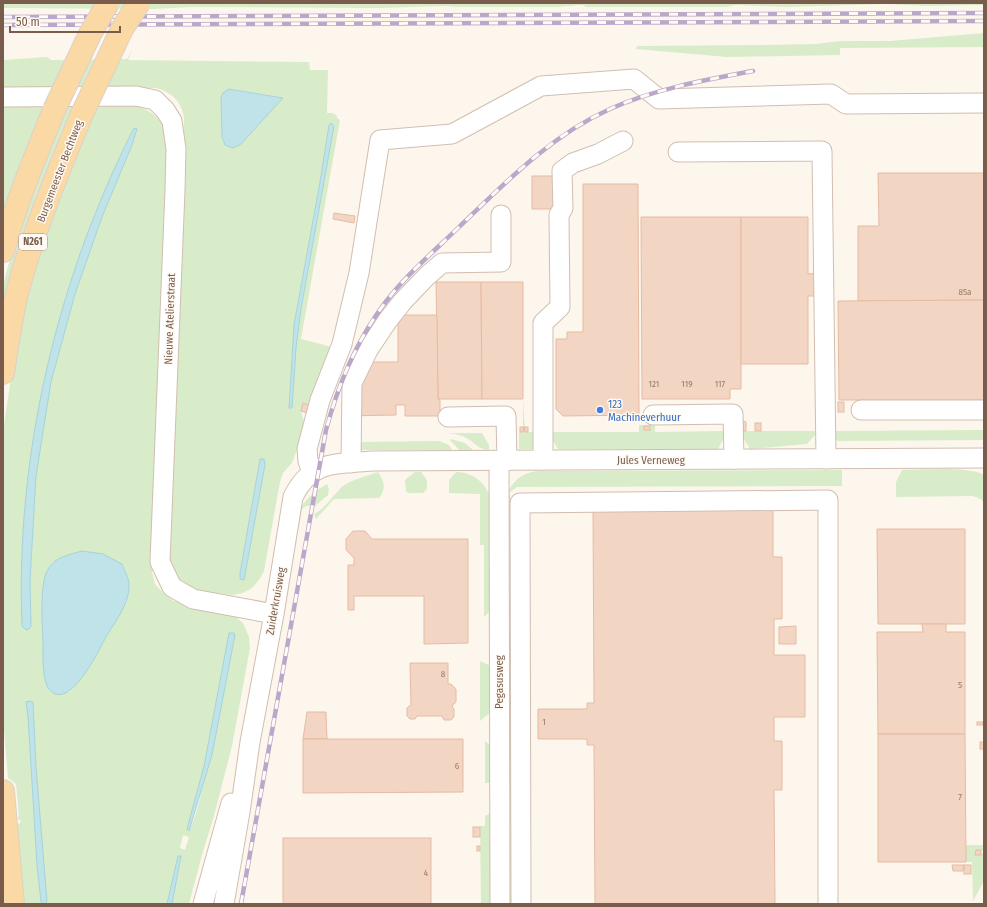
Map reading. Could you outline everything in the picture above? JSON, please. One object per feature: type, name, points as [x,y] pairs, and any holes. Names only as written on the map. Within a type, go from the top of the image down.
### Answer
[{"type":"main road","name":"N261","points":[[3,251],[12,219],[29,171],[54,110],[90,34],[108,3]]},
{"type":"main road","name":"Burgemeester Bechtweg","points":[[3,373],[18,290],[55,179],[81,116],[122,29],[139,3]]},
{"type":"main road","points":[[3,791],[13,904]]},
{"type":"street","points":[[316,471],[308,461],[307,449],[320,400],[342,344],[359,273],[380,140],[452,134],[541,86],[634,79],[659,99],[831,94],[846,104],[984,103]]},
{"type":"street","name":"Nieuwe Atelierstraat","points":[[3,97],[136,96],[155,100],[165,110],[172,121],[176,149],[160,562],[172,587],[193,599],[274,614]]},
{"type":"street","points":[[543,460],[543,324],[560,307],[559,215],[562,208],[562,171],[574,163],[598,154],[623,141]]},
{"type":"street","points":[[678,152],[822,151],[826,459]]},
{"type":"street","points":[[351,463],[352,383],[368,350],[403,301],[442,263],[501,262],[501,215]]},
{"type":"street","points":[[862,410],[984,410]]},
{"type":"street","points":[[653,415],[733,414],[734,459]]},
{"type":"street","name":"Pegasusweg","points":[[448,417],[506,416],[503,461],[500,904]]},
{"type":"street","name":"Jules Verneweg","points":[[316,471],[331,465],[372,461],[984,458]]},
{"type":"street","name":"Zuiderkruisweg","points":[[224,904],[240,812],[250,742],[274,614],[293,497],[299,486],[316,471]]},
{"type":"street","points":[[521,904],[520,503],[828,500],[828,904]]},
{"type":"street","name":"Zuiderkruisweg","points":[[204,904],[220,839],[250,742]]},
{"type":"green space","points":[[3,3],[984,3],[984,5],[926,6],[888,4],[786,7],[735,5],[727,7],[586,7],[583,5],[557,7],[190,7],[154,9],[3,8]]},
{"type":"green space","points":[[984,33],[984,47],[840,48],[840,55],[727,57],[636,49],[637,46],[816,44],[840,41],[890,41]]},
{"type":"green space","points":[[132,50],[128,60],[309,62],[310,70],[328,70],[327,113],[333,113],[340,120],[301,339],[332,347],[292,463],[283,473],[280,482],[264,571],[252,588],[243,593],[234,595],[198,591],[182,585],[173,575],[169,564],[184,118],[181,107],[175,98],[167,92],[156,88],[3,88],[3,60],[47,57],[51,60],[127,59]],"holes":[[[229,89],[282,98],[222,140],[221,98]],[[329,125],[334,126],[301,309],[296,348],[292,408],[289,408],[294,325]],[[303,403],[309,405],[304,422],[301,411]],[[259,463],[265,465],[244,580],[240,573]]]},
{"type":"green space","points":[[3,103],[123,103],[147,110],[157,118],[161,124],[168,141],[152,572],[155,584],[164,594],[174,601],[235,616],[243,623],[249,637],[250,648],[232,746],[189,904],[172,904],[181,856],[178,856],[167,904],[45,904],[47,901],[32,701],[26,702],[37,865],[41,902],[44,904],[20,904],[14,822],[18,825],[21,821],[17,818],[19,816],[16,784],[8,778],[3,719],[3,431],[15,351],[31,284],[3,330],[3,285],[13,248],[3,222]],"holes":[[[132,145],[102,217],[75,294],[51,382],[36,476],[30,581],[31,626],[21,580],[28,478],[44,380],[67,292],[95,213],[125,146]],[[53,562],[127,601],[89,668],[69,692],[51,691],[46,682],[42,624],[44,580],[47,570]],[[235,635],[212,755],[196,813],[189,831],[187,829],[204,766],[222,670]],[[183,835],[189,837],[185,850],[180,848]]]},
{"type":"green space","points":[[523,399],[525,432],[538,432],[538,439],[533,449],[519,449],[519,432],[523,432]]},
{"type":"green space","points":[[639,425],[655,425],[655,432],[724,431],[724,438],[718,449],[558,449],[552,439],[552,432],[639,432]]},
{"type":"green space","points":[[984,430],[984,440],[838,441],[833,437],[833,431]]},
{"type":"green space","points":[[743,431],[815,431],[815,435],[807,444],[749,449],[743,438]]},
{"type":"green space","points":[[449,433],[482,433],[489,445],[489,450],[479,447],[457,434]]},
{"type":"green space","points":[[450,440],[465,443],[473,450],[459,450]]},
{"type":"green space","points":[[439,441],[448,445],[452,450],[359,450],[356,442]]},
{"type":"green space","points":[[957,469],[977,472],[984,475],[984,503],[979,498],[972,496],[896,497],[896,482],[902,470]]},
{"type":"green space","points":[[842,470],[842,486],[517,487],[510,492],[512,904],[507,904],[507,495],[518,478],[537,471]]},
{"type":"green space","points":[[378,472],[384,485],[383,492],[379,498],[334,499],[316,519],[314,514],[326,505],[343,486]]},
{"type":"green space","points":[[415,472],[421,472],[427,480],[427,489],[423,493],[408,493],[406,491],[405,480]]},
{"type":"green space","points":[[456,472],[462,472],[477,479],[485,487],[490,497],[491,610],[484,617],[484,545],[480,545],[480,494],[449,493],[449,480]]},
{"type":"green space","points":[[327,484],[329,489],[328,495],[314,507],[317,490]]},
{"type":"green space","points":[[313,493],[310,506],[306,506],[302,509],[284,608],[300,510],[302,505]]},
{"type":"green space","points":[[480,661],[491,666],[491,712],[480,721]]},
{"type":"green space","points":[[485,741],[492,747],[492,783],[485,783]]},
{"type":"green space","points":[[489,814],[492,817],[492,904],[481,904],[480,826],[485,826],[485,816]]},
{"type":"green space","points":[[966,845],[984,845],[984,851],[976,850],[975,855],[981,855],[981,853],[984,854],[984,881],[973,901],[972,862],[966,862]]},
{"type":"water","points":[[229,89],[283,98],[241,144],[233,148],[225,145],[222,137],[221,98],[223,93]]},
{"type":"water","points":[[331,123],[334,126],[301,309],[296,348],[292,408],[289,408],[294,325],[329,125]]},
{"type":"water","points":[[134,128],[137,129],[132,145],[102,217],[75,294],[51,382],[36,476],[30,581],[31,626],[26,630],[22,626],[22,562],[26,498],[34,434],[46,370],[63,307],[83,246],[107,186]]},
{"type":"water","points":[[260,459],[264,459],[265,465],[244,580],[240,579],[240,573]]},
{"type":"water","points":[[82,551],[103,554],[122,564],[128,579],[129,591],[121,613],[84,674],[70,690],[62,694],[55,694],[50,690],[45,681],[42,605],[43,585],[47,571],[53,563],[67,555]]},
{"type":"water","points":[[229,633],[234,633],[235,635],[212,755],[189,831],[187,829],[204,766]]},
{"type":"water","points":[[26,702],[33,702],[36,767],[47,901],[45,904],[41,902],[37,865]]},
{"type":"water","points":[[178,856],[181,856],[172,904],[167,904]]},
{"type":"building","points":[[878,173],[984,173],[984,300],[858,301],[858,226],[879,226]]},
{"type":"building","points":[[532,176],[556,176],[556,209],[532,209]]},
{"type":"building","points":[[583,184],[638,184],[639,415],[563,416],[556,409],[556,339],[567,339],[567,332],[583,332]]},
{"type":"building","points":[[334,213],[355,216],[354,223],[333,219]]},
{"type":"building","points":[[641,217],[741,217],[741,389],[730,389],[730,399],[642,399]]},
{"type":"building","points":[[741,217],[808,217],[808,274],[820,273],[820,296],[808,296],[808,364],[741,364]]},
{"type":"building","points":[[436,282],[481,282],[482,399],[438,399]]},
{"type":"building","points":[[481,282],[523,282],[523,399],[482,399]]},
{"type":"building","points":[[984,300],[984,400],[839,400],[838,301]]},
{"type":"building","points":[[398,315],[437,315],[438,399],[440,399],[440,416],[405,416],[405,405],[396,405],[396,415],[344,416],[366,362],[398,362]]},
{"type":"building","points":[[838,402],[844,402],[844,412],[838,412]]},
{"type":"building","points":[[303,403],[309,405],[307,413],[301,411]]},
{"type":"building","points":[[743,421],[746,422],[746,431],[743,431]]},
{"type":"building","points":[[755,423],[761,423],[761,431],[755,431]]},
{"type":"building","points":[[644,426],[650,426],[650,430],[644,430]]},
{"type":"building","points":[[520,427],[524,427],[523,432],[520,432]]},
{"type":"building","points":[[524,427],[528,427],[528,432],[525,432]]},
{"type":"building","points":[[773,508],[773,557],[782,557],[782,619],[774,619],[774,655],[805,655],[805,717],[774,717],[774,741],[782,741],[782,790],[774,790],[775,904],[595,904],[594,745],[587,745],[587,739],[538,739],[538,709],[587,709],[587,703],[594,703],[593,509]]},
{"type":"building","points":[[877,529],[965,529],[965,624],[878,624]]},
{"type":"building","points":[[353,531],[365,531],[372,539],[468,539],[468,643],[424,644],[424,596],[354,596],[354,610],[348,610],[348,565],[354,565],[354,558],[346,550],[346,539]]},
{"type":"building","points":[[922,624],[946,624],[946,632],[965,632],[965,734],[878,734],[877,632],[923,632]]},
{"type":"building","points":[[796,626],[796,644],[779,644],[779,627]]},
{"type":"building","points":[[410,663],[448,663],[448,684],[451,684],[456,689],[456,702],[452,706],[454,709],[454,717],[451,720],[444,720],[442,716],[417,716],[415,719],[410,719],[407,716],[407,708],[411,705]]},
{"type":"building","points":[[307,712],[326,712],[327,739],[303,739]]},
{"type":"building","points":[[977,722],[983,722],[983,725],[977,725]]},
{"type":"building","points":[[878,734],[965,734],[966,862],[878,862]]},
{"type":"building","points":[[303,739],[463,739],[463,792],[303,793]]},
{"type":"building","points":[[980,742],[984,742],[984,749],[980,749]]},
{"type":"building","points":[[473,827],[480,827],[480,837],[473,837]]},
{"type":"building","points":[[283,838],[431,838],[431,904],[283,904]]},
{"type":"building","points":[[477,846],[480,846],[480,851],[477,851]]},
{"type":"building","points":[[976,850],[981,850],[981,855],[975,855]]},
{"type":"building","points":[[952,865],[964,865],[963,871],[953,871]]},
{"type":"building","points":[[964,865],[971,865],[971,874],[964,874]]},
{"type":"railway","points":[[3,17],[984,13]]},
{"type":"railway","points":[[3,25],[984,21]]},
{"type":"railway","points":[[241,904],[326,430],[335,400],[353,355],[368,327],[395,290],[415,269],[511,178],[529,162],[568,133],[588,120],[627,102],[662,91],[753,71]]},
{"type":"place","name":"123 Machineverhuur","points":[[600,410]]}]
